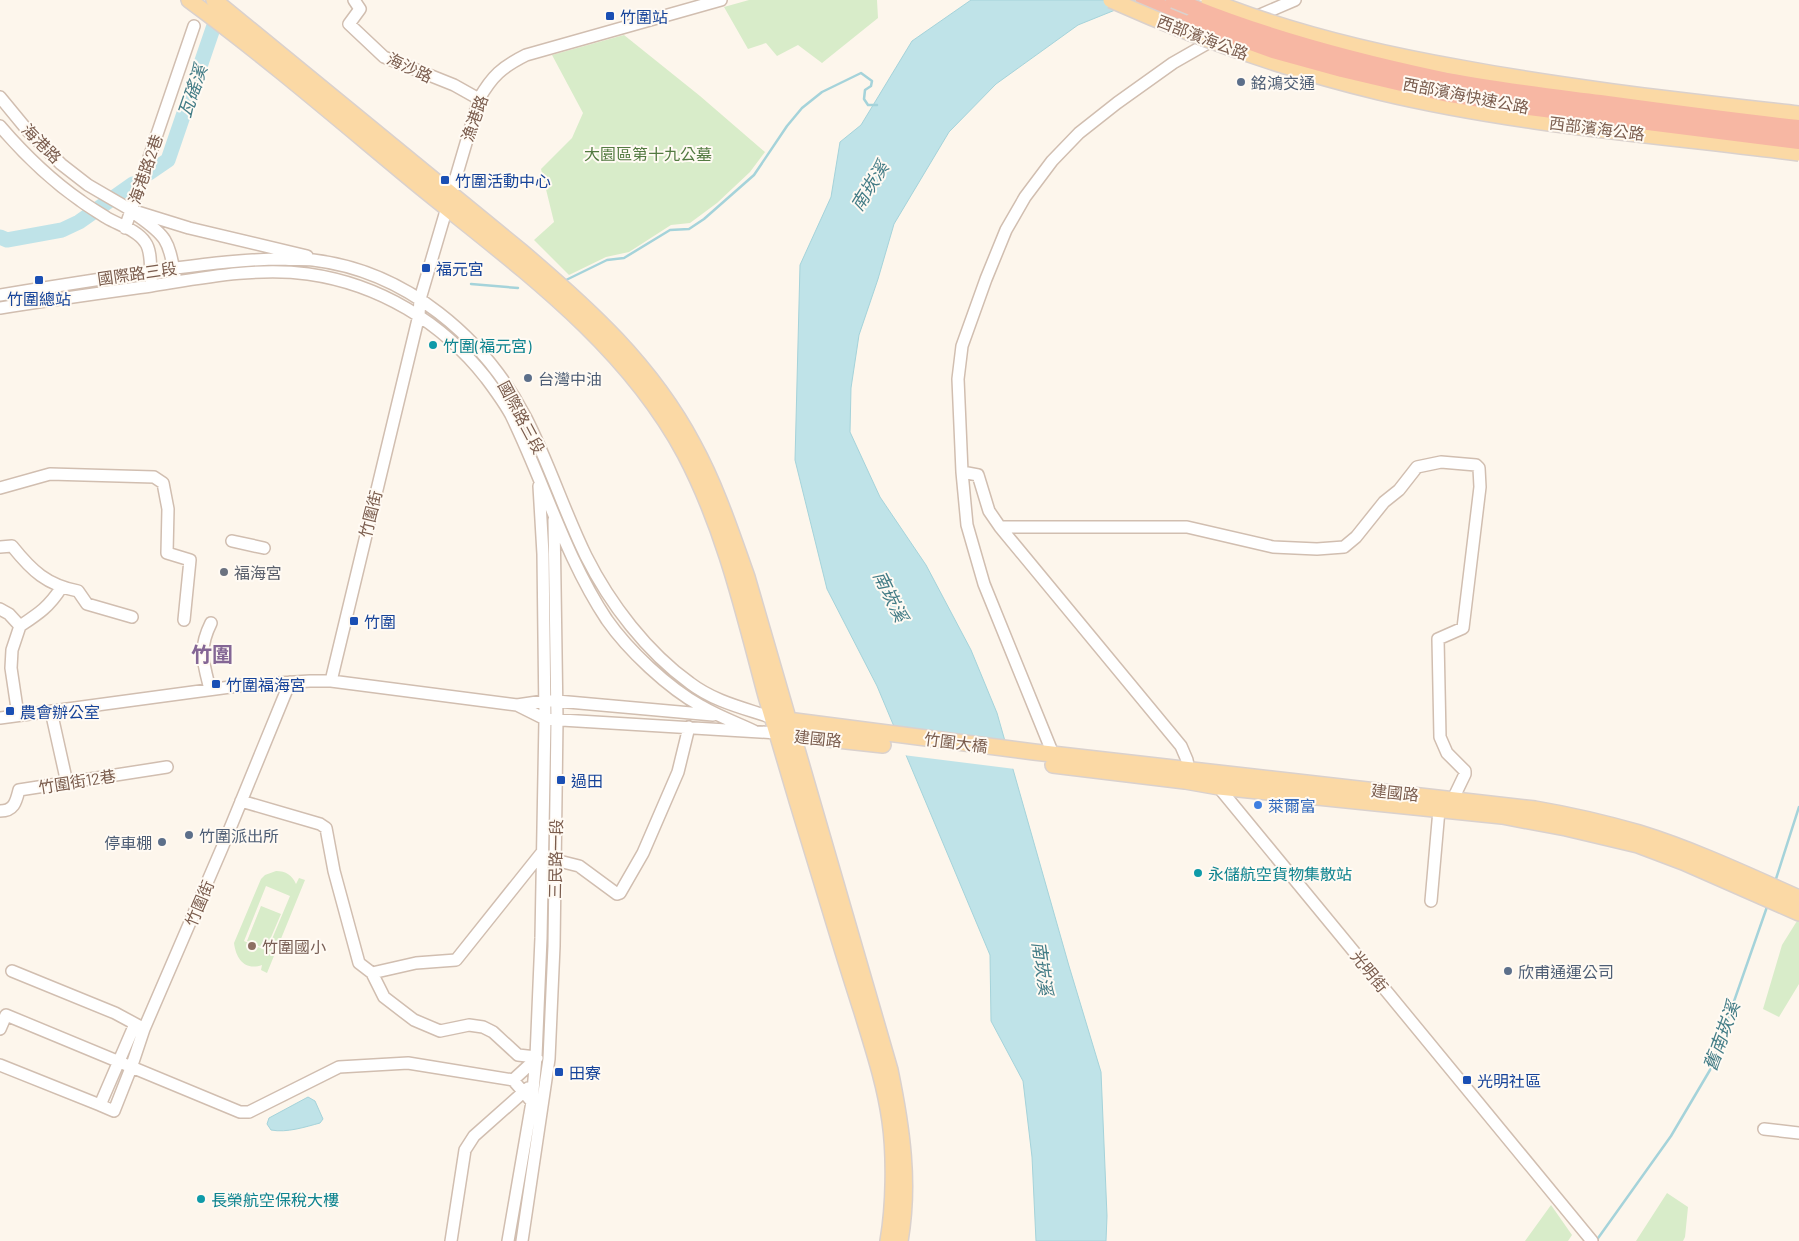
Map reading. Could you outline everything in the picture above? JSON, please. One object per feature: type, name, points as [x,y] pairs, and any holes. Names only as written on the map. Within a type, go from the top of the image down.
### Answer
[{"type":"highway","name":"西部濱海快速公路","points":[[1144,0],[1193,21],[1273,50],[1342,69],[1444,93],[1529,107],[1799,141]]},
{"type":"highway","name":"西部濱海快速公路","points":[[1174,0],[1196,10],[1272,36],[1350,58],[1440,79],[1565,98],[1799,128]]},
{"type":"main road","points":[[214,0],[233,24],[446,208],[514,262],[588,328],[637,382],[670,428],[697,480],[720,535],[890,1070],[900,1120],[904,1158],[905,1190],[900,1241]]},
{"type":"main road","name":"西部濱海公路","points":[[1111,0],[1248,54],[1290,68],[1380,92],[1431,103],[1539,120],[1799,153]]},
{"type":"main road","points":[[1209,0],[1311,35],[1392,56],[1512,78],[1674,100],[1799,114]]},
{"type":"main road","points":[[195,4],[233,24],[450,193],[572,295],[612,334],[647,374],[693,444],[725,515],[747,577],[782,727],[875,1054],[890,1122],[892,1180],[888,1241]]},
{"type":"main road","name":"建國路","points":[[782,727],[881,738]]},
{"type":"main road","name":"竹圍大橋","points":[[881,738],[1035,757]]},
{"type":"main road","name":"建國路","points":[[1035,757],[1053,754],[1535,809],[1601,823],[1663,842],[1747,883]]},
{"type":"main road","name":"建國路","points":[[1035,757],[1219,787],[1532,821],[1638,845],[1747,883]]},
{"type":"main road","points":[[1747,883],[1794,905]]},
{"type":"street","name":"海沙路","points":[[354,0],[360,9],[349,24],[384,56],[454,85],[478,99]]},
{"type":"street","name":"漁港路","points":[[419,307],[478,99],[491,79],[502,68],[526,55],[721,0]]},
{"type":"street","points":[[1053,754],[984,584],[967,525],[962,472],[958,379],[962,346],[1006,230],[1025,197],[1052,161],[1079,133],[1117,103],[1188,54],[1246,21],[1295,0]]},
{"type":"street","name":"海港路2巷","points":[[125,228],[125,207],[194,26]]},
{"type":"street","name":"海港路","points":[[0,97],[39,143],[62,164],[88,185],[125,207]]},
{"type":"street","name":"海港路","points":[[0,126],[31,159],[80,200],[125,228]]},
{"type":"street","points":[[125,207],[188,228],[304,254],[313,260]]},
{"type":"street","points":[[125,207],[163,236],[171,251],[176,282]]},
{"type":"street","points":[[125,228],[139,235],[148,245],[152,286]]},
{"type":"street","name":"國際路三段","points":[[0,295],[173,268],[257,259],[313,260],[356,270],[386,280],[419,307],[472,361],[510,412],[575,562],[596,602],[621,638],[666,681],[700,706],[754,731]]},
{"type":"street","name":"國際路三段","points":[[0,308],[176,282],[273,272],[306,274],[342,281],[365,288],[387,298],[419,307],[447,320],[471,341],[512,392],[527,419],[586,556],[598,578],[629,623],[672,669],[703,693],[782,727]]},
{"type":"street","name":"竹圍街","points":[[331,681],[419,307]]},
{"type":"street","points":[[1000,527],[1187,527],[1273,547],[1317,549],[1344,547],[1356,537],[1384,502],[1399,490],[1417,467],[1441,462],[1476,465],[1479,468],[1480,487],[1463,628],[1438,640],[1440,737],[1447,753],[1465,771],[1453,799]]},
{"type":"street","points":[[962,472],[978,475],[989,511],[1000,527],[1181,746],[1189,770]]},
{"type":"street","points":[[0,488],[50,474],[154,477],[163,483],[168,509],[167,553],[190,560],[184,620]]},
{"type":"street","name":"三民路一段","points":[[522,1241],[549,1059],[554,946],[557,702],[552,476]]},
{"type":"street","name":"三民路一段","points":[[508,1241],[532,1102],[536,1057],[543,851],[545,719],[543,554],[538,477]]},
{"type":"street","points":[[232,541],[264,548]]},
{"type":"street","points":[[0,547],[12,546],[28,566],[61,588],[78,591],[87,604],[132,617]]},
{"type":"street","points":[[18,715],[11,668],[12,650],[20,626],[52,603],[61,588]]},
{"type":"street","points":[[0,609],[9,614],[20,626]]},
{"type":"street","points":[[210,622],[204,636],[202,651],[210,689]]},
{"type":"street","points":[[0,718],[210,689],[290,682],[331,681],[518,705],[544,701],[557,702],[721,716],[782,727]]},
{"type":"street","name":"竹圍街","points":[[100,1105],[114,1111],[131,1068],[140,1027],[202,896],[290,682]]},
{"type":"street","points":[[518,705],[545,719]]},
{"type":"street","points":[[51,711],[67,783]]},
{"type":"street","name":"建國路","points":[[545,719],[754,731],[782,727]]},
{"type":"street","points":[[555,860],[579,866],[617,894],[620,893],[643,853],[678,772],[689,727]]},
{"type":"street","name":"竹圍街12巷","points":[[0,811],[8,811],[14,806],[19,790],[167,767]]},
{"type":"street","name":"光明街","points":[[1205,771],[1590,1239]]},
{"type":"street","points":[[241,801],[320,824],[326,828],[334,871],[359,963],[372,972],[384,997],[414,1020],[440,1031],[469,1025],[483,1027],[493,1032],[518,1054],[549,1059]]},
{"type":"street","points":[[1431,901],[1440,810]]},
{"type":"street","points":[[372,972],[416,963],[456,960],[543,851]]},
{"type":"street","points":[[0,1065],[100,1105],[118,1063],[140,1027],[115,1013],[12,971]]},
{"type":"street","points":[[0,1029],[6,1015],[240,1112],[249,1112],[338,1066],[408,1063],[513,1080],[532,1102]]},
{"type":"street","points":[[513,1080],[536,1057]]},
{"type":"street","points":[[451,1241],[465,1150],[474,1136],[533,1084]]},
{"type":"street","points":[[1764,1129],[1799,1133]]},
{"type":"green space","points":[[749,0],[877,0],[878,18],[822,63],[798,45],[777,56],[766,43],[748,49],[724,7]]},
{"type":"green space","name":"大園區第十九公墓","points":[[624,35],[700,96],[765,152],[750,172],[717,203],[690,223],[671,225],[629,252],[606,257],[569,275],[534,240],[554,222],[541,169],[572,138],[583,113],[552,55]]},
{"type":"green space","points":[[280,871],[293,878],[296,884],[299,878],[305,880],[267,973],[261,970],[262,965],[251,966],[242,962],[239,959],[234,943],[261,879],[265,875]],"holes":[[[266,886],[290,896],[267,951],[244,941]]]},
{"type":"green space","points":[[261,906],[281,914],[266,949],[247,941]]},
{"type":"green space","points":[[1797,921],[1799,922],[1799,984],[1779,1017],[1763,1009],[1782,945]]},
{"type":"green space","points":[[1667,1193],[1688,1207],[1683,1241],[1636,1241]]},
{"type":"green space","points":[[1551,1205],[1572,1235],[1568,1241],[1525,1241]]},
{"type":"water","name":"南崁溪","points":[[971,0],[1140,0],[1078,25],[996,84],[949,132],[894,224],[859,335],[851,388],[850,432],[880,497],[926,565],[971,650],[997,713],[1101,1072],[1107,1216],[1106,1241],[1036,1241],[1032,1157],[1023,1081],[991,1021],[990,955],[877,686],[827,589],[795,460],[800,265],[831,197],[840,142],[861,125],[912,41]]},
{"type":"water","points":[[308,1097],[315,1101],[323,1119],[320,1123],[290,1130],[271,1130],[267,1124],[269,1118]]},
{"type":"pier","points":[[892,728],[1007,742],[1015,769],[903,755]]},
{"type":"waterway","name":"瓦磘溪","points":[[149,173],[168,160],[220,8]]},
{"type":"waterway","points":[[564,281],[607,260],[624,258],[670,230],[689,229],[704,219],[754,175],[787,126],[802,108],[822,92],[861,73],[872,81],[871,86],[865,90],[864,99],[868,105],[877,105]]},
{"type":"waterway","name":"瓦磘溪","points":[[0,237],[7,240],[62,230],[79,222],[133,184]]},
{"type":"waterway","points":[[471,284],[518,288]]},
{"type":"waterway","name":"舊南崁溪","points":[[1775,882],[1799,807]]},
{"type":"waterway","name":"舊南崁溪","points":[[1596,1241],[1671,1136],[1710,1070],[1768,904]]},
{"type":"place","name":"竹圍站","points":[[610,16]]},
{"type":"place","name":"銘鴻交通","points":[[1241,82]]},
{"type":"place","name":"竹圍活動中心","points":[[445,180]]},
{"type":"place","name":"福元宮","points":[[426,268]]},
{"type":"place","name":"竹圍總站","points":[[39,280]]},
{"type":"place","name":"竹圍(福元宮)","points":[[433,345]]},
{"type":"place","name":"台灣中油","points":[[528,378]]},
{"type":"place","name":"福海宮","points":[[224,572]]},
{"type":"place","name":"竹圍","points":[[354,621]]},
{"type":"place","name":"竹圍福海宮","points":[[216,684]]},
{"type":"place","name":"農會辦公室","points":[[10,711]]},
{"type":"place","name":"過田","points":[[561,780]]},
{"type":"place","name":"萊爾富","points":[[1258,805]]},
{"type":"place","name":"竹圍派出所","points":[[189,835]]},
{"type":"place","name":"停車棚","points":[[162,842]]},
{"type":"place","name":"永儲航空貨物集散站","points":[[1198,873]]},
{"type":"place","name":"竹圍國小","points":[[252,946]]},
{"type":"place","name":"欣甫通運公司","points":[[1508,971]]},
{"type":"place","name":"田寮","points":[[559,1072]]},
{"type":"place","name":"光明社區","points":[[1467,1080]]},
{"type":"place","name":"長榮航空保稅大樓","points":[[201,1199]]},
{"type":"district","name":"竹圍","points":[[212,653]]}]
